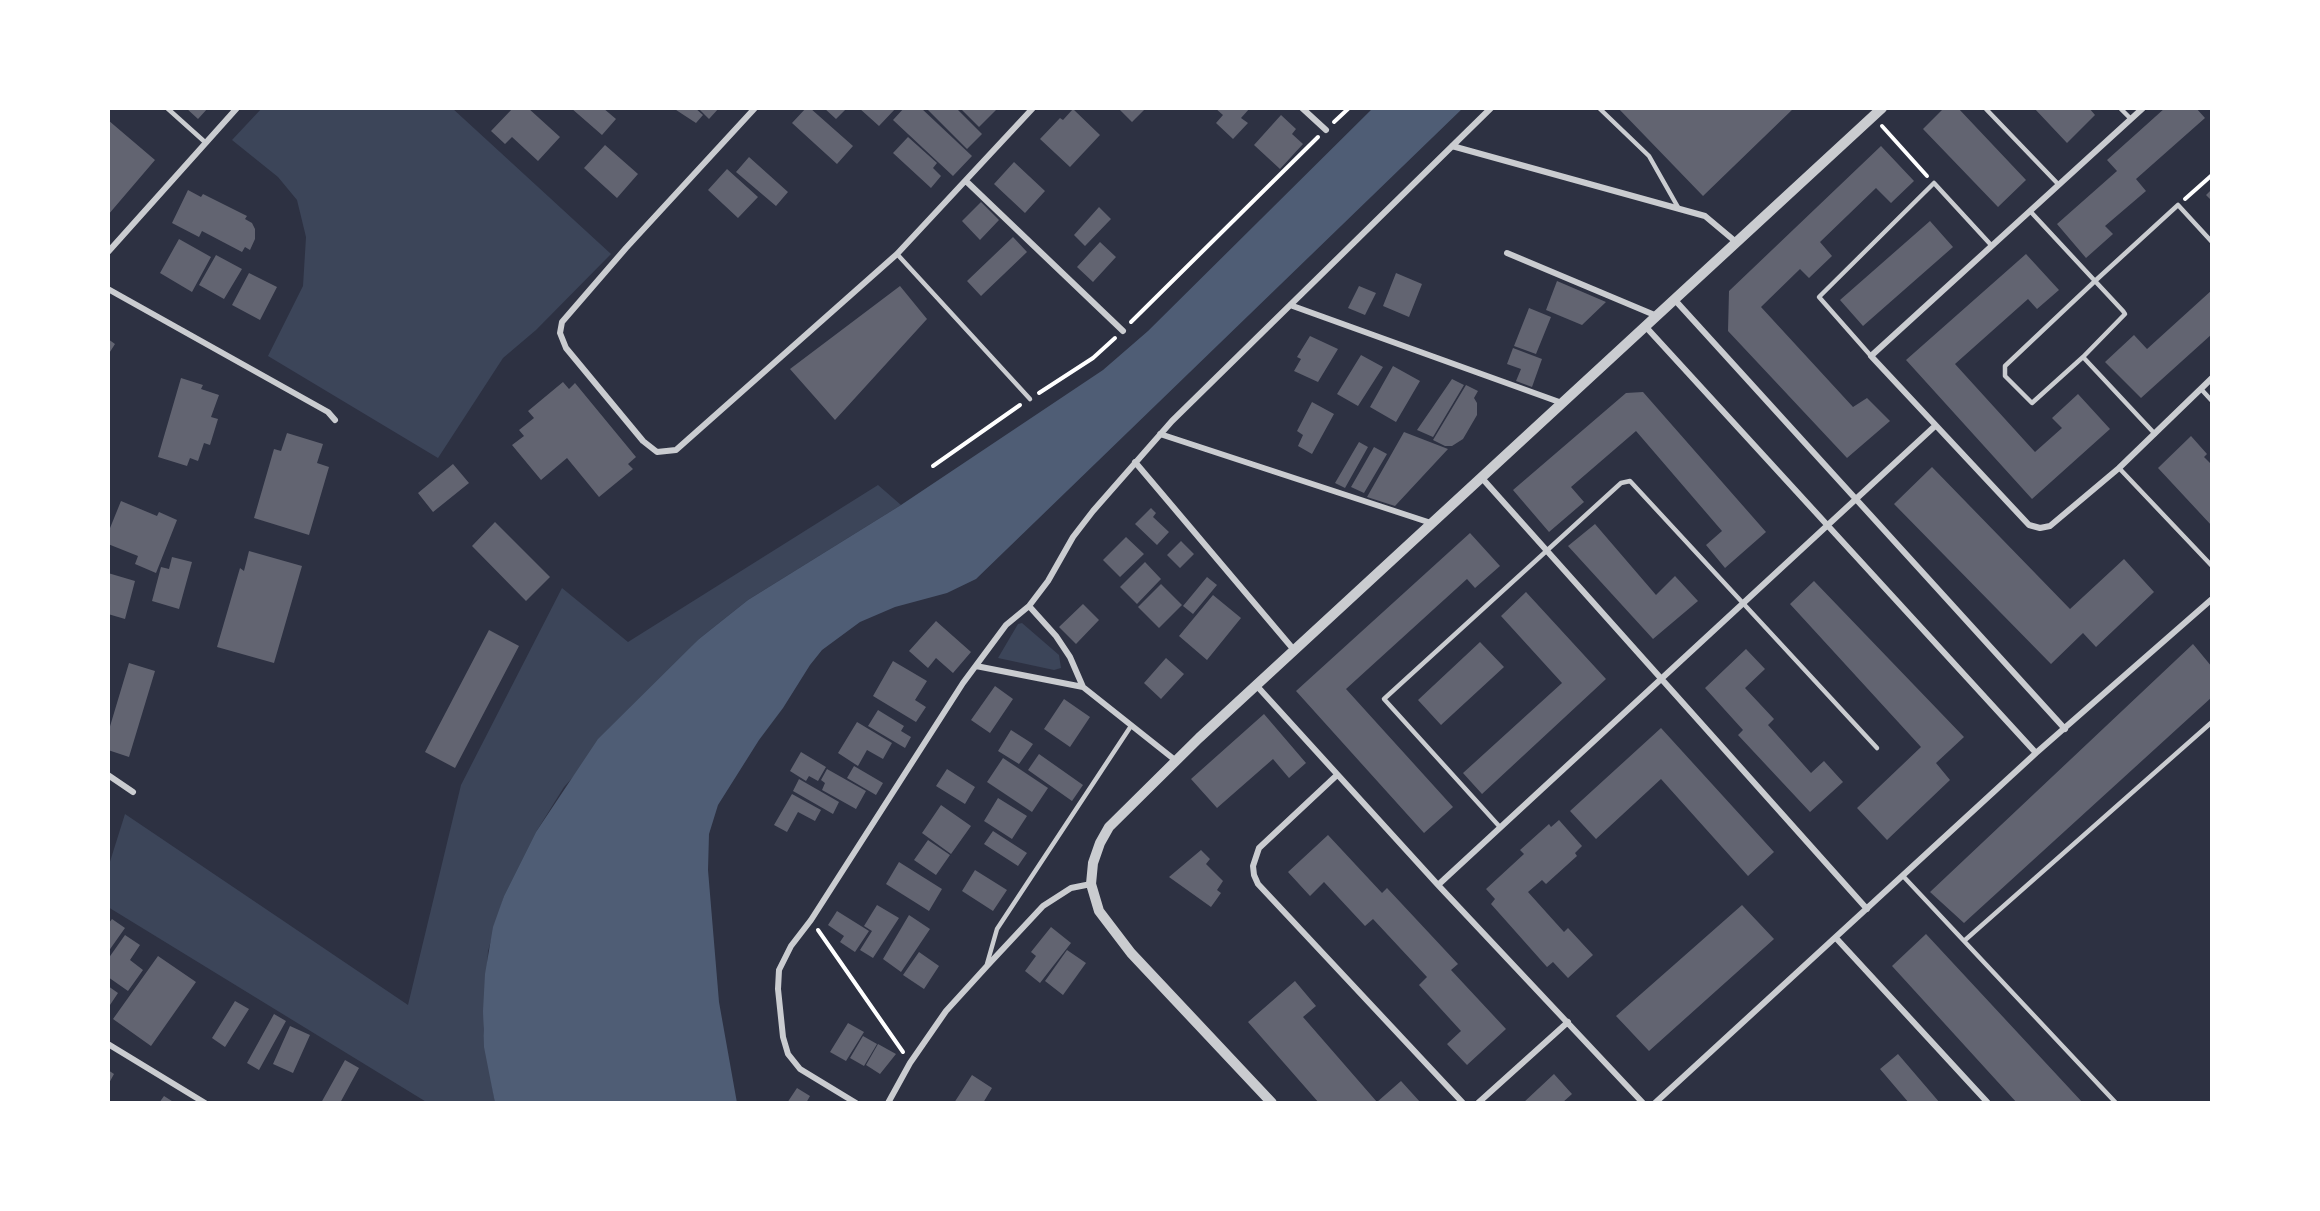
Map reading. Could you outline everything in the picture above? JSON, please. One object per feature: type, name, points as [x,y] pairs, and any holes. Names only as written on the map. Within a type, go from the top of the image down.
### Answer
[{"type":"street","points":[[108,252],[237,108]]},
{"type":"street","points":[[755,108],[567,314],[560,333],[566,348],[643,441],[657,453],[676,450],[897,254],[1033,108]]},
{"type":"street","points":[[1302,108],[1326,130]]},
{"type":"street","points":[[856,1103],[800,1069],[788,1054],[783,1038],[778,989],[779,970],[784,958],[976,666],[1006,625],[1029,606],[1059,565],[1073,537],[1135,462],[1160,434],[1491,108]]},
{"type":"street","points":[[1272,1103],[1118,937],[1099,910],[1091,884],[1093,863],[1109,827],[1175,760],[1882,108]]},
{"type":"street","points":[[2143,108],[1871,356],[2029,525],[2040,528],[2050,526],[2119,468],[2212,378]]},
{"type":"street","points":[[1452,146],[1705,216],[1736,242]]},
{"type":"street","points":[[966,181],[1123,331]]},
{"type":"street","points":[[1507,253],[1657,316]]},
{"type":"street","points":[[108,289],[328,412],[335,420]]},
{"type":"street","points":[[1674,300],[2065,729]]},
{"type":"street","points":[[1290,305],[1562,403]]},
{"type":"street","points":[[1645,326],[2036,753]]},
{"type":"street","points":[[1438,885],[1499,826],[1935,426]]},
{"type":"street","points":[[1160,434],[1431,524]]},
{"type":"street","points":[[1135,462],[1294,650]]},
{"type":"street","points":[[1482,477],[1866,909]]},
{"type":"street","points":[[1654,1103],[2036,753],[2212,599]]},
{"type":"street","points":[[1029,606],[1060,643],[1083,687],[1175,760]]},
{"type":"street","points":[[976,666],[1083,687]]},
{"type":"street","points":[[1256,685],[1438,885],[1643,1103]]},
{"type":"street","points":[[108,775],[133,792]]},
{"type":"street","points":[[1337,775],[1259,848],[1253,866],[1254,875],[1258,884],[1463,1103]]},
{"type":"street","points":[[888,1103],[910,1063],[946,1011],[987,966],[1043,906],[1071,888],[1091,884]]},
{"type":"street","points":[[1836,938],[1988,1103]]},
{"type":"street","points":[[1478,1103],[1568,1022]]},
{"type":"street","points":[[108,1044],[205,1103]]},
{"type":"lane","points":[[167,108],[206,142]]},
{"type":"lane","points":[[1599,108],[1649,156],[1680,209]]},
{"type":"lane","points":[[2120,108],[2131,119]]},
{"type":"lane","points":[[1986,109],[2059,185]]},
{"type":"lane","points":[[1871,356],[1820,297],[1934,183],[1992,246]]},
{"type":"lane","points":[[2030,211],[2095,281],[2125,314],[2083,357],[2032,403],[2005,376],[2003,371],[2095,281],[2178,205],[2212,242]]},
{"type":"lane","points":[[897,254],[1029,399]]},
{"type":"lane","points":[[2083,357],[2155,434]]},
{"type":"lane","points":[[2201,389],[2212,401]]},
{"type":"lane","points":[[2119,468],[2212,566]]},
{"type":"lane","points":[[1499,826],[1384,699],[1621,483],[1630,481],[1876,748]]},
{"type":"lane","points":[[1964,941],[2212,722]]},
{"type":"lane","points":[[987,966],[998,929],[1131,726]]},
{"type":"lane","points":[[1903,876],[2116,1103]]},
{"type":"path","points":[[933,466],[1029,399],[1094,358],[1349,108]]},
{"type":"path","points":[[1873,116],[1934,183]]},
{"type":"path","points":[[2178,205],[2212,175]]},
{"type":"path","points":[[811,920],[910,1063]]},
{"type":"shaded area","points":[[262,108],[452,108],[611,254],[536,330],[503,358],[438,458],[268,356],[303,286],[306,237],[297,200],[278,177],[232,140]]},
{"type":"shaded area","points":[[1373,108],[1463,108],[976,579],[947,593],[895,607],[860,622],[822,650],[759,740],[718,805],[709,834],[708,870],[719,1002],[737,1103],[495,1103],[484,1047],[483,1011],[485,974],[493,927],[504,896],[536,832],[598,739],[699,639],[748,600],[901,505],[1103,370],[1148,331]]},
{"type":"shaded area","points":[[878,485],[901,505],[748,600],[699,639],[564,787],[536,832],[504,896],[488,951],[483,1029],[495,1103],[428,1103],[108,907],[108,868],[125,814],[408,1005],[461,785],[562,588],[628,642]]},
{"type":"shaded area","points":[[1022,623],[1059,655],[1061,668],[1054,670],[998,658],[1018,624]]},
{"type":"building","points":[[186,108],[208,108],[198,119]]},
{"type":"building","points":[[513,108],[528,108],[560,137],[538,161],[512,137],[505,144],[491,131]]},
{"type":"building","points":[[571,108],[603,108],[616,119],[602,135]]},
{"type":"building","points":[[673,108],[695,108],[703,115],[696,123]]},
{"type":"building","points":[[698,108],[719,108],[709,119]]},
{"type":"building","points":[[806,108],[810,108],[853,146],[837,164],[792,123]]},
{"type":"building","points":[[824,108],[847,108],[836,119]]},
{"type":"building","points":[[859,108],[896,108],[879,126]]},
{"type":"building","points":[[904,108],[921,108],[972,156],[953,176],[893,120]]},
{"type":"building","points":[[926,108],[956,108],[982,134],[967,149]]},
{"type":"building","points":[[960,108],[996,108],[997,109],[979,127]]},
{"type":"building","points":[[1118,108],[1146,108],[1132,122]]},
{"type":"building","points":[[1215,108],[1250,108],[1241,118],[1248,123],[1233,139],[1216,123],[1223,115]]},
{"type":"building","points":[[1618,108],[1705,109],[1794,108],[1703,196]]},
{"type":"building","points":[[1944,108],[1958,108],[2026,180],[1998,207],[1923,129]]},
{"type":"building","points":[[2034,108],[2089,108],[2095,115],[2067,143]]},
{"type":"building","points":[[2165,108],[2196,108],[2205,118],[2136,179],[2146,191],[2105,226],[2113,234],[2086,258],[2057,224],[2117,171],[2107,160]]},
{"type":"building","points":[[1073,109],[1100,135],[1070,167],[1040,139],[1060,118],[1063,120]]},
{"type":"building","points":[[1281,115],[1296,129],[1292,134],[1303,144],[1280,169],[1254,145]]},
{"type":"building","points":[[108,120],[155,160],[108,215]]},
{"type":"building","points":[[908,137],[937,163],[933,168],[941,176],[931,188],[893,153]]},
{"type":"building","points":[[605,145],[638,174],[617,198],[584,168]]},
{"type":"building","points":[[1881,146],[1914,181],[1891,203],[1876,188],[1820,242],[1832,256],[1809,278],[1800,269],[1761,307],[1853,407],[1867,398],[1890,421],[1847,458],[1728,331],[1729,291]]},
{"type":"building","points":[[749,157],[788,192],[776,206],[736,172]]},
{"type":"building","points":[[1014,162],[1045,191],[1025,213],[994,184]]},
{"type":"building","points":[[727,169],[758,197],[738,218],[708,190]]},
{"type":"building","points":[[2212,189],[2212,201],[2206,195]]},
{"type":"building","points":[[188,190],[201,197],[203,194],[247,216],[245,219],[252,223],[255,229],[255,239],[250,250],[245,247],[242,252],[202,231],[199,237],[172,223]]},
{"type":"building","points":[[981,202],[999,220],[980,240],[962,221]]},
{"type":"building","points":[[1099,207],[1111,219],[1085,246],[1074,235]]},
{"type":"building","points":[[1930,221],[1953,247],[1863,326],[1840,300]]},
{"type":"building","points":[[1013,237],[1027,252],[981,296],[967,281]]},
{"type":"building","points":[[179,239],[211,257],[192,292],[160,273]]},
{"type":"building","points":[[1100,242],[1116,257],[1093,282],[1077,267]]},
{"type":"building","points":[[2026,254],[2059,290],[2037,309],[2028,299],[1955,364],[2035,452],[2062,428],[2052,418],[2078,394],[2110,429],[2032,499],[1906,360]]},
{"type":"building","points":[[216,255],[242,269],[224,299],[199,285]]},
{"type":"building","points":[[249,273],[277,287],[260,320],[232,305]]},
{"type":"building","points":[[1396,273],[1422,284],[1409,317],[1383,306]]},
{"type":"building","points":[[1557,281],[1606,302],[1582,325],[1546,310]]},
{"type":"building","points":[[900,286],[927,319],[835,420],[790,369]]},
{"type":"building","points":[[1359,286],[1376,293],[1365,315],[1348,308]]},
{"type":"building","points":[[2212,290],[2212,334],[2141,398],[2105,362],[2134,335],[2147,349]]},
{"type":"building","points":[[1529,308],[1551,317],[1536,354],[1514,346]]},
{"type":"building","points":[[1310,336],[1338,349],[1318,382],[1294,371],[1301,359],[1297,357]]},
{"type":"building","points":[[108,339],[115,344],[108,355]]},
{"type":"building","points":[[1513,348],[1542,359],[1532,387],[1516,381],[1521,369],[1507,364]]},
{"type":"building","points":[[1361,355],[1383,367],[1358,406],[1337,394]]},
{"type":"building","points":[[1393,366],[1420,381],[1396,422],[1370,407]]},
{"type":"building","points":[[181,378],[203,385],[201,389],[219,395],[211,417],[218,419],[210,445],[204,443],[198,461],[190,458],[187,466],[158,457]]},
{"type":"building","points":[[1452,379],[1464,385],[1433,437],[1417,430]]},
{"type":"building","points":[[563,382],[569,389],[575,383],[636,457],[628,464],[633,469],[599,497],[567,458],[541,480],[512,445],[524,436],[519,430],[534,418],[528,411]]},
{"type":"building","points":[[1466,385],[1478,391],[1474,398],[1477,403],[1477,415],[1463,439],[1452,446],[1445,446],[1433,440]]},
{"type":"building","points":[[1643,392],[1766,532],[1725,568],[1706,545],[1722,531],[1636,431],[1571,487],[1584,502],[1549,532],[1513,490],[1626,393]]},
{"type":"building","points":[[1312,402],[1334,414],[1312,454],[1298,446],[1303,435],[1297,431]]},
{"type":"building","points":[[1404,432],[1448,449],[1395,506],[1367,497]]},
{"type":"building","points":[[287,433],[323,444],[317,463],[329,467],[309,535],[254,518],[274,449],[281,451]]},
{"type":"building","points":[[2191,436],[2207,454],[2204,457],[2212,465],[2212,526],[2158,468]]},
{"type":"building","points":[[1359,442],[1368,447],[1345,488],[1335,483]]},
{"type":"building","points":[[1374,447],[1387,454],[1364,493],[1351,487]]},
{"type":"building","points":[[453,464],[469,483],[433,512],[418,493]]},
{"type":"building","points":[[1932,467],[2070,609],[2124,559],[2154,592],[2096,647],[2083,633],[2051,664],[1894,504]]},
{"type":"building","points":[[121,501],[157,516],[159,512],[177,520],[156,573],[135,564],[138,556],[108,544],[108,533]]},
{"type":"building","points":[[1151,508],[1156,513],[1153,517],[1169,532],[1157,545],[1135,524]]},
{"type":"building","points":[[495,522],[550,577],[526,601],[472,546]]},
{"type":"building","points":[[1595,524],[1656,595],[1675,576],[1698,601],[1653,639],[1568,546]]},
{"type":"building","points":[[1470,533],[1500,566],[1475,588],[1467,579],[1346,689],[1453,807],[1424,833],[1296,691]]},
{"type":"building","points":[[1126,537],[1144,554],[1120,577],[1103,560]]},
{"type":"building","points":[[1181,541],[1194,554],[1180,568],[1167,555]]},
{"type":"building","points":[[249,551],[302,566],[274,663],[217,647],[240,568],[244,571]]},
{"type":"building","points":[[172,557],[192,562],[179,609],[152,601],[161,567],[169,569]]},
{"type":"building","points":[[1145,562],[1161,579],[1137,604],[1120,587]]},
{"type":"building","points":[[108,573],[135,581],[125,619],[108,614]]},
{"type":"building","points":[[1207,577],[1217,585],[1193,614],[1183,606]]},
{"type":"building","points":[[1814,581],[1964,737],[1936,763],[1950,780],[1887,840],[1857,808],[1921,747],[1790,604]]},
{"type":"building","points":[[1161,584],[1182,605],[1159,628],[1138,607]]},
{"type":"building","points":[[1526,592],[1606,679],[1482,794],[1463,773],[1562,683],[1501,616]]},
{"type":"building","points":[[1213,595],[1241,618],[1207,660],[1179,636]]},
{"type":"building","points":[[1083,604],[1099,620],[1076,644],[1059,627]]},
{"type":"building","points":[[936,621],[971,652],[953,673],[936,658],[928,668],[909,651]]},
{"type":"building","points":[[489,630],[519,646],[455,768],[425,752]]},
{"type":"building","points":[[1480,642],[1504,667],[1441,725],[1418,700]]},
{"type":"building","points":[[2193,644],[2212,667],[2212,697],[1964,923],[1930,892]]},
{"type":"building","points":[[1746,649],[1765,669],[1745,688],[1774,719],[1768,725],[1811,773],[1824,761],[1843,782],[1810,812],[1738,735],[1743,730],[1705,688]]},
{"type":"building","points":[[1166,658],[1184,674],[1161,699],[1144,683]]},
{"type":"building","points":[[893,661],[927,681],[915,700],[926,707],[916,722],[873,696]]},
{"type":"building","points":[[129,663],[155,671],[129,757],[108,750],[108,733]]},
{"type":"building","points":[[995,686],[1013,699],[990,733],[971,720]]},
{"type":"building","points":[[1064,699],[1090,717],[1070,747],[1044,729]]},
{"type":"building","points":[[878,710],[904,726],[901,731],[911,737],[905,748],[868,726]]},
{"type":"building","points":[[1264,714],[1306,763],[1289,778],[1273,759],[1217,808],[1191,779]]},
{"type":"building","points":[[857,722],[892,743],[883,759],[867,750],[858,766],[838,753]]},
{"type":"building","points":[[1661,728],[1774,852],[1748,876],[1661,779],[1596,839],[1570,811]]},
{"type":"building","points":[[1011,730],[1033,744],[1019,764],[998,751]]},
{"type":"building","points":[[801,752],[826,767],[818,781],[809,776],[806,781],[790,771]]},
{"type":"building","points":[[1039,754],[1083,785],[1072,801],[1028,770]]},
{"type":"building","points":[[1003,758],[1048,788],[1032,812],[987,782]]},
{"type":"building","points":[[854,766],[883,783],[876,795],[847,778]]},
{"type":"building","points":[[827,769],[866,791],[856,809],[822,790],[825,783],[821,780]]},
{"type":"building","points":[[947,769],[975,787],[965,804],[936,786]]},
{"type":"building","points":[[799,779],[839,802],[833,814],[793,791]]},
{"type":"building","points":[[792,794],[821,810],[815,821],[798,812],[787,832],[774,825]]},
{"type":"building","points":[[998,798],[1027,816],[1012,839],[984,821]]},
{"type":"building","points":[[941,805],[971,826],[951,854],[922,833]]},
{"type":"building","points":[[1559,820],[1582,846],[1575,853],[1577,856],[1546,884],[1542,880],[1528,892],[1564,932],[1568,928],[1593,955],[1568,978],[1553,962],[1547,967],[1491,904],[1495,899],[1486,889],[1524,854],[1520,850],[1549,824],[1551,827]]},
{"type":"building","points":[[993,831],[1027,853],[1018,866],[984,844]]},
{"type":"building","points":[[1328,835],[1382,893],[1387,888],[1458,964],[1451,970],[1506,1029],[1467,1065],[1447,1044],[1461,1031],[1419,985],[1427,977],[1373,919],[1365,926],[1324,882],[1310,896],[1288,872]]},
{"type":"building","points":[[928,840],[950,855],[936,875],[914,860]]},
{"type":"building","points":[[1201,850],[1210,859],[1206,864],[1223,881],[1217,890],[1221,893],[1211,907],[1169,877]]},
{"type":"building","points":[[899,862],[942,889],[929,911],[886,884]]},
{"type":"building","points":[[975,870],[1007,890],[993,911],[962,891]]},
{"type":"building","points":[[877,905],[899,918],[873,958],[860,950],[872,931],[864,926]]},
{"type":"building","points":[[1742,905],[1774,939],[1649,1051],[1616,1016]]},
{"type":"building","points":[[837,911],[869,931],[855,952],[840,942],[844,936],[828,925]]},
{"type":"building","points":[[909,915],[930,929],[901,972],[883,959]]},
{"type":"building","points":[[112,919],[125,928],[108,952],[108,924]]},
{"type":"building","points":[[1051,927],[1071,943],[1040,983],[1025,971],[1036,956],[1031,952]]},
{"type":"building","points":[[1926,934],[2083,1103],[2017,1103],[1892,966]]},
{"type":"building","points":[[125,935],[140,945],[130,960],[143,970],[128,991],[108,977],[108,959]]},
{"type":"building","points":[[1067,950],[1086,963],[1063,995],[1045,981]]},
{"type":"building","points":[[919,952],[939,966],[924,989],[903,975]]},
{"type":"building","points":[[158,956],[196,982],[151,1046],[113,1019]]},
{"type":"building","points":[[1295,981],[1316,1006],[1303,1017],[1377,1102],[1401,1081],[1421,1103],[1319,1103],[1248,1022]]},
{"type":"building","points":[[108,986],[118,993],[108,1008]]},
{"type":"building","points":[[235,1001],[249,1009],[225,1047],[212,1038]]},
{"type":"building","points":[[274,1014],[286,1021],[259,1070],[247,1063]]},
{"type":"building","points":[[848,1023],[864,1032],[846,1061],[830,1052]]},
{"type":"building","points":[[290,1026],[310,1035],[293,1073],[273,1064]]},
{"type":"building","points":[[863,1036],[877,1044],[864,1066],[850,1058]]},
{"type":"building","points":[[878,1044],[896,1054],[880,1074],[866,1065]]},
{"type":"building","points":[[1898,1054],[1940,1103],[1909,1103],[1880,1069]]},
{"type":"building","points":[[345,1060],[359,1068],[340,1103],[321,1103]]},
{"type":"building","points":[[108,1070],[114,1074],[108,1085]]},
{"type":"building","points":[[1554,1074],[1572,1094],[1562,1103],[1523,1103]]},
{"type":"building","points":[[972,1075],[992,1088],[983,1103],[954,1103]]},
{"type":"building","points":[[797,1088],[810,1096],[806,1103],[787,1103]]},
{"type":"building","points":[[164,1096],[175,1103],[159,1103]]}]
